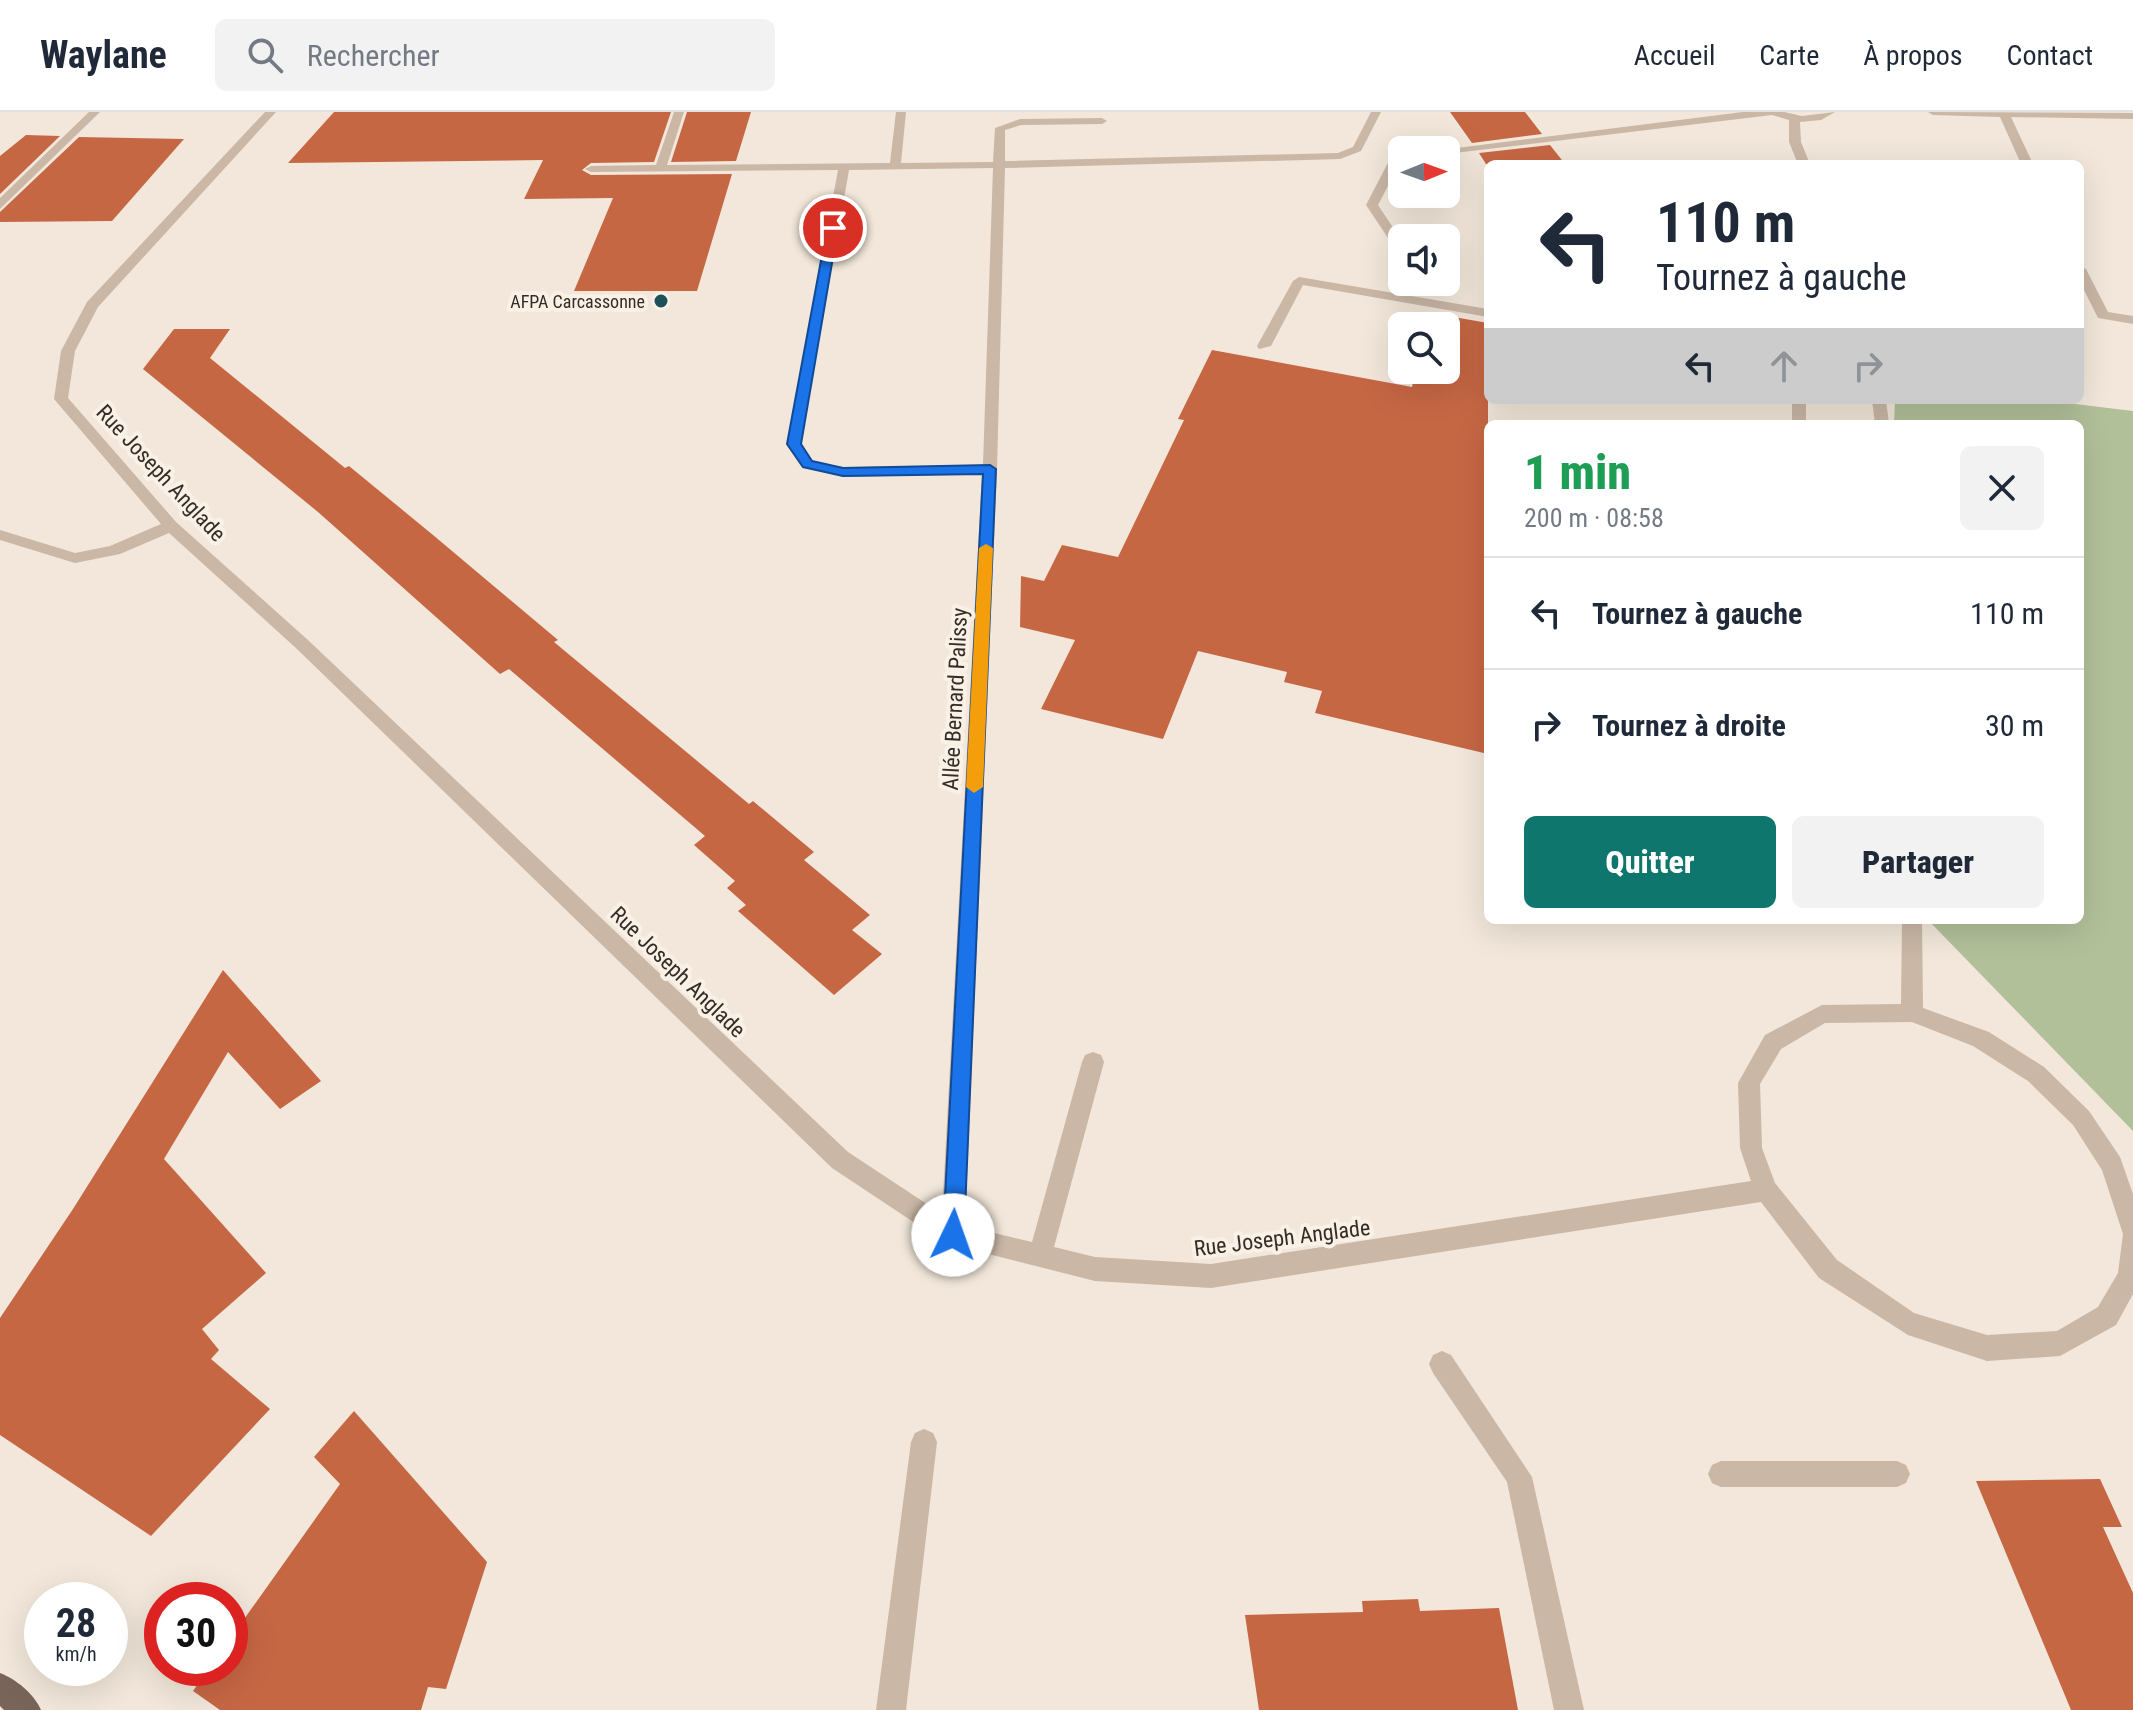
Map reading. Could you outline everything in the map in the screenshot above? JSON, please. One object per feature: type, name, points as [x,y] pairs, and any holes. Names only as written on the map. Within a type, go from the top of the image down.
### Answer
[{"type":"main road","points":[[0,1687],[26,1710]]},
{"type":"street","points":[[0,205],[95,112]]},
{"type":"street","name":"Rue Joseph Anglade","points":[[271,112],[92,305],[68,351],[61,399],[171,526],[303,645],[840,1160],[953,1235],[1095,1269],[1211,1276],[1766,1190]]},
{"type":"street","points":[[661,167],[679,112]]},
{"type":"street","points":[[895,166],[901,112]]},
{"type":"street","points":[[591,169],[997,165],[1340,156],[1357,149],[1376,112]]},
{"type":"street","points":[[1460,149],[1772,112],[1794,118],[1816,118],[1830,112]]},
{"type":"street","points":[[1933,112],[2133,116]]},
{"type":"street","points":[[2004,114],[2025,160]]},
{"type":"street","points":[[1794,118],[1795,142],[1802,160]]},
{"type":"street","name":"Allée Bernard Palissy","points":[[953,1235],[990,469],[1000,128],[1020,122],[1102,121]]},
{"type":"street","points":[[844,166],[794,444],[808,464],[843,472],[990,469]]},
{"type":"street","points":[[1388,174],[1372,205],[1388,229]]},
{"type":"street","points":[[2084,277],[2103,315],[2133,320]]},
{"type":"street","points":[[1264,346],[1299,281],[1484,312]]},
{"type":"street","points":[[0,535],[75,558],[114,550],[171,526]]},
{"type":"street","points":[[1912,924],[1912,1013]]},
{"type":"street","points":[[2133,1229],[2112,1165],[2081,1118],[2036,1074],[1981,1039],[1912,1013],[1822,1014],[1773,1042],[1749,1083],[1751,1148],[1766,1190],[1828,1269],[1908,1323],[1987,1348],[2060,1343],[2107,1316],[2132,1277],[2133,1240]]},
{"type":"street","points":[[1040,1255],[1093,1062]]},
{"type":"street","points":[[1442,1364],[1519,1477],[1569,1710]]},
{"type":"street","points":[[891,1710],[924,1442]]},
{"type":"street","points":[[1721,1474],[1897,1474]]},
{"type":"green space","points":[[1895,404],[2075,404],[2133,411],[2133,1131],[1932,924],[2084,924],[2084,420],[1894,420]]},
{"type":"building","points":[[334,112],[671,112],[654,162],[591,163],[582,170],[591,175],[732,174],[697,291],[574,291],[613,198],[524,199],[543,160],[288,163]]},
{"type":"building","points":[[687,112],[751,112],[736,161],[671,162]]},
{"type":"building","points":[[1450,112],[1525,112],[1542,134],[1472,143]]},
{"type":"building","points":[[26,135],[60,136],[0,194],[0,156]]},
{"type":"building","points":[[79,137],[184,139],[112,221],[0,222],[0,212]]},
{"type":"building","points":[[1550,145],[1562,160],[1484,161],[1479,153]]},
{"type":"building","points":[[1460,318],[1484,322],[1484,404],[1488,404],[1488,420],[1484,420],[1484,753],[1315,713],[1322,691],[1284,682],[1287,672],[1198,651],[1163,739],[1041,709],[1075,640],[1020,627],[1021,576],[1044,581],[1062,545],[1118,557],[1184,420],[1178,419],[1212,350],[1412,387],[1413,384],[1460,384]]},
{"type":"building","points":[[174,329],[230,329],[210,358],[345,468],[349,466],[749,804],[753,801],[814,852],[804,860],[870,915],[852,930],[882,954],[834,995],[738,911],[746,905],[727,888],[735,881],[694,845],[705,836],[509,669],[500,674],[318,512],[143,369]]},
{"type":"building","points":[[223,970],[321,1081],[280,1109],[228,1052],[164,1159],[266,1273],[202,1329],[219,1350],[211,1359],[270,1409],[151,1536],[0,1435],[0,1318],[73,1209]]},
{"type":"building","points":[[354,1411],[487,1562],[446,1689],[428,1687],[421,1710],[220,1710],[193,1691],[196,1686],[248,1686],[248,1614],[340,1484],[314,1457]]},
{"type":"building","points":[[2100,1479],[2122,1527],[2103,1527],[2133,1593],[2133,1710],[2071,1710],[1976,1481]]},
{"type":"building","points":[[1418,1599],[1420,1611],[1499,1608],[1518,1710],[1259,1710],[1245,1615],[1363,1612],[1362,1601]]},
{"type":"slow traffic","points":[[974,787],[986,548]]},
{"type":"place","name":"AFPA Carcassonne","points":[[661,301]]},
{"type":"route","points":[[833,228],[794,444],[808,464],[843,472],[990,469],[953,1235]]}]
